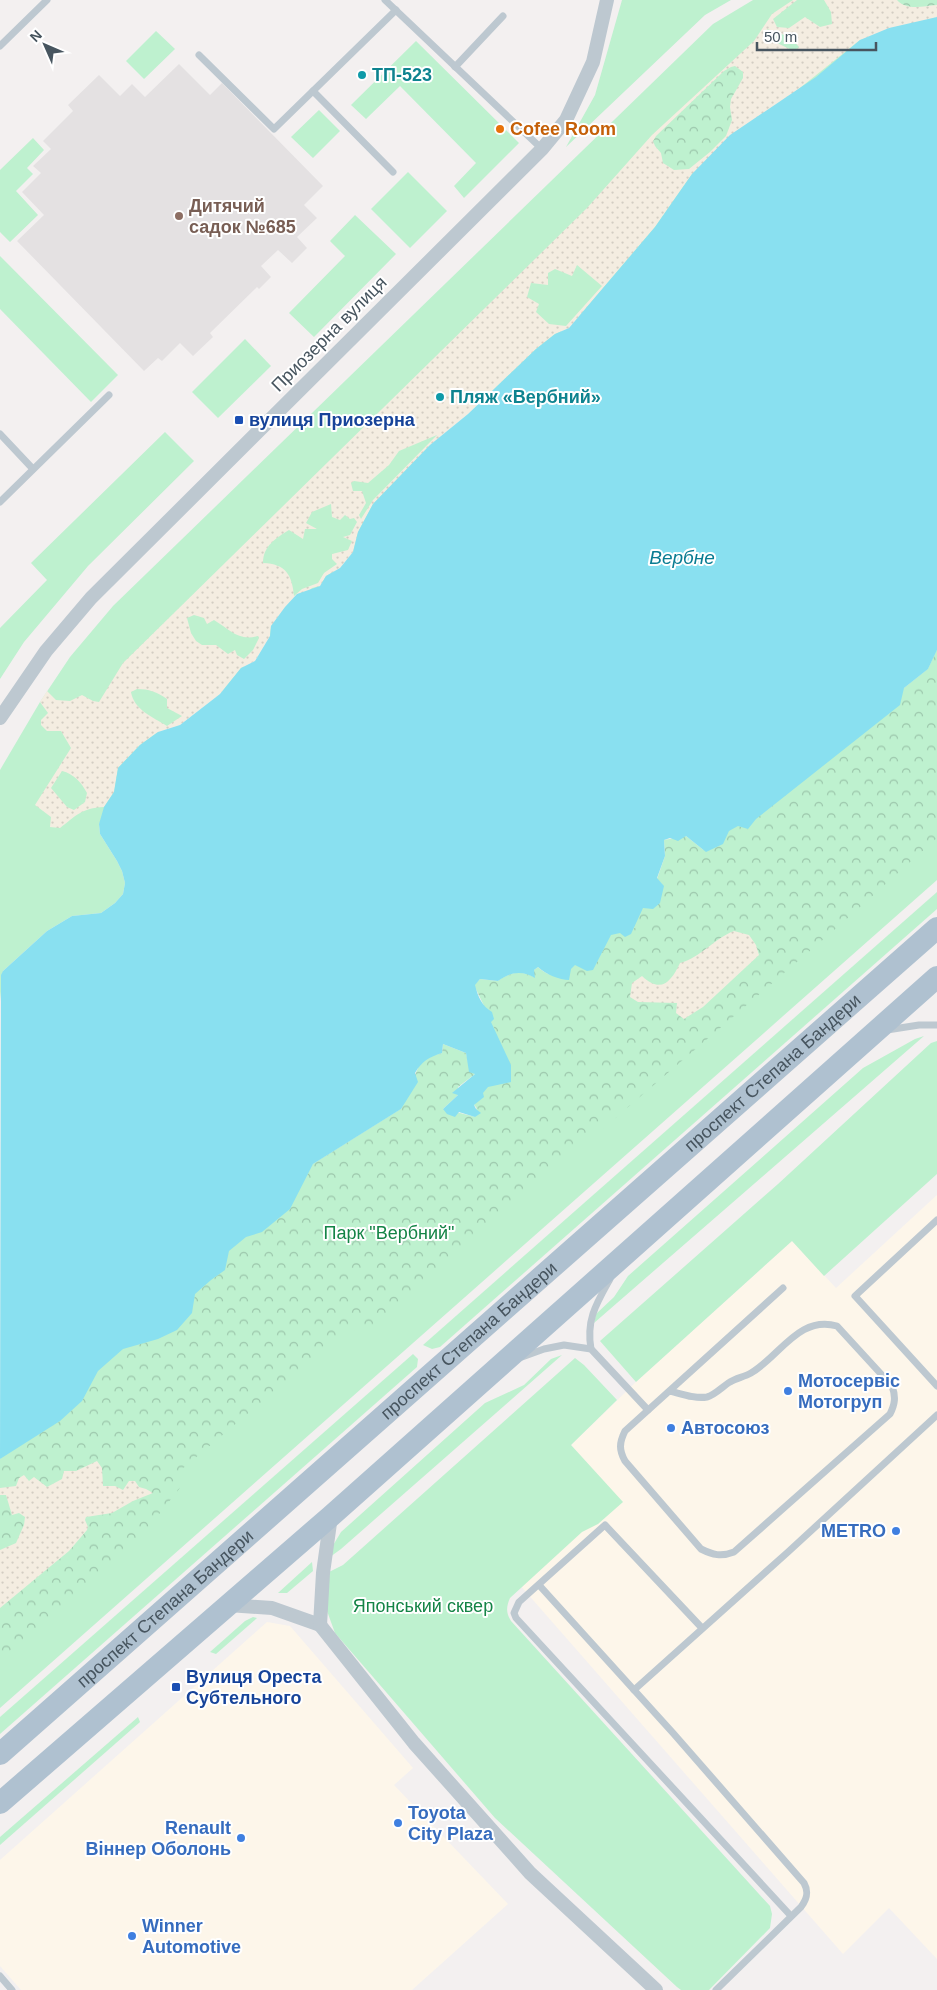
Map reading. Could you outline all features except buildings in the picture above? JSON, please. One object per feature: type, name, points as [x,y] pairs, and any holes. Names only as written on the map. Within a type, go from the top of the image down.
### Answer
[{"type":"main road","name":"проспект Степана Бандери","points":[[0,1754],[937,928]]},
{"type":"main road","name":"проспект Степана Бандери","points":[[0,1803],[331,1516],[937,977]]},
{"type":"street","name":"Приозерна вулиця","points":[[0,718],[46,651],[91,598],[542,148],[566,120],[593,62],[607,0]]},
{"type":"street","points":[[320,1625],[323,1573],[331,1516]]},
{"type":"street","points":[[228,1605],[272,1608],[320,1625],[414,1743],[530,1873],[656,1990]]},
{"type":"lane","points":[[0,46],[47,0]]},
{"type":"lane","points":[[386,0],[542,148]]},
{"type":"lane","points":[[199,55],[274,129],[396,10]]},
{"type":"lane","points":[[455,67],[503,16]]},
{"type":"lane","points":[[313,91],[393,172]]},
{"type":"lane","points":[[0,502],[109,395]]},
{"type":"lane","points":[[0,434],[33,469]]},
{"type":"lane","points":[[874,1033],[918,1025],[937,1025]]},
{"type":"lane","points":[[937,1220],[854,1296],[937,1386]]},
{"type":"lane","points":[[591,1349],[591,1321],[594,1308],[622,1258]]},
{"type":"lane","points":[[670,1391],[693,1397],[709,1397],[730,1382],[751,1373],[802,1330],[816,1325],[828,1324],[837,1326],[892,1386],[895,1395],[894,1406],[890,1414],[734,1552],[724,1556],[712,1554],[701,1549],[622,1456],[620,1451],[621,1439],[625,1431],[783,1288]]},
{"type":"lane","points":[[503,1364],[544,1349],[564,1345],[591,1349],[648,1410]]},
{"type":"lane","points":[[634,1690],[937,1415]]},
{"type":"lane","points":[[702,1628],[605,1525],[519,1602],[514,1613],[516,1618],[791,1916]]},
{"type":"lane","points":[[539,1585],[634,1690],[808,1889],[807,1897],[801,1907],[716,1990]]},
{"type":"lane","points":[[0,1976],[12,1990]]},
{"type":"shaded area","name":"Дитячий садок №685","points":[[179,64],[210,95],[222,83],[323,186],[304,205],[317,218],[297,237],[307,248],[292,263],[278,250],[261,266],[271,277],[259,289],[257,287],[210,333],[213,337],[193,356],[180,343],[162,361],[158,358],[144,371],[17,241],[44,215],[22,192],[41,173],[33,166],[51,149],[43,141],[73,111],[68,105],[99,75],[120,96],[132,84],[145,97]]},
{"type":"shaded area","points":[[937,1195],[937,1959],[889,1908],[843,1954],[519,1584],[610,1488],[571,1445],[636,1382],[792,1241],[836,1288]]},
{"type":"shaded area","points":[[267,1622],[290,1626],[413,1768],[394,1785],[508,1904],[412,1990],[21,1990],[0,1966],[0,1860]]},
{"type":"green space","points":[[622,0],[731,0],[705,15],[566,147],[595,95]]},
{"type":"green space","points":[[753,0],[937,0],[937,17],[920,21],[430,445],[353,552],[270,636],[220,694],[158,732],[99,824],[100,834],[122,871],[125,883],[123,894],[115,903],[101,913],[72,916],[47,931],[3,971],[0,1001],[0,770],[40,702],[70,657],[113,606],[713,24]]},
{"type":"green space","points":[[897,0],[937,0],[937,5],[910,7]]},
{"type":"green space","points":[[156,31],[175,49],[144,79],[126,61]]},
{"type":"green space","points":[[416,41],[519,143],[464,198],[454,186],[476,163],[400,86],[366,119],[351,105]]},
{"type":"green space","points":[[735,66],[743,72],[743,78],[731,100],[732,120],[726,136],[689,169],[674,170],[663,163],[661,153],[653,141],[656,136],[724,71]]},
{"type":"green space","points":[[319,110],[340,131],[313,158],[291,137]]},
{"type":"green space","points":[[33,138],[44,150],[27,168],[33,174],[16,191],[38,215],[10,242],[0,232],[0,170]]},
{"type":"green space","points":[[408,172],[447,211],[410,248],[371,209]]},
{"type":"green space","points":[[355,215],[396,254],[314,337],[289,313],[345,256],[330,241]]},
{"type":"green space","points":[[0,256],[118,375],[91,402],[0,309]]},
{"type":"green space","points":[[245,339],[271,366],[218,418],[192,392]]},
{"type":"green space","points":[[165,432],[194,461],[88,566],[24,642],[0,679],[0,628],[47,580],[31,563]]},
{"type":"green space","name":"Парк \"Вербний\"","points":[[937,650],[937,880],[0,1708],[0,1459],[313,1164],[401,1109],[443,1109],[475,1117],[491,1021],[928,669]]},
{"type":"green space","name":"Парк \"Вербний\"","points":[[937,650],[937,838],[840,925],[577,1151],[377,1328],[357,1329],[340,1336],[181,1470],[187,1475],[187,1479],[129,1552],[0,1659],[0,1608],[69,1551],[86,1524],[86,1517],[112,1513],[133,1501],[146,1489],[122,1490],[103,1486],[103,1474],[88,1465],[75,1471],[64,1471],[62,1478],[47,1487],[34,1477],[22,1484],[0,1488],[1,1457],[60,1421],[82,1401],[98,1371],[123,1349],[158,1339],[192,1313],[195,1294],[225,1270],[229,1251],[246,1237],[262,1232],[290,1209],[313,1164],[401,1109],[420,1063],[430,1056],[442,1053],[443,1044],[466,1053],[468,1062],[475,1074],[458,1087],[459,1094],[443,1109],[475,1117],[481,1112],[474,1105],[488,1087],[511,1082],[511,1065],[491,1021],[492,1013],[485,1008],[474,985],[480,979],[498,981],[515,973],[524,973],[534,977],[534,970],[538,967],[549,974],[565,979],[569,979],[571,969],[575,965],[593,970],[611,935],[635,928],[643,908],[653,909],[662,894],[664,886],[657,879],[665,856],[664,840],[686,836],[706,852],[723,844],[729,831],[738,826],[748,829],[756,819],[928,669]],"holes":[[[704,951],[745,969],[703,1007],[667,1003],[630,990],[632,983],[642,976],[655,984],[665,984],[673,976],[680,963],[693,959]]]},
{"type":"green space","points":[[937,892],[937,909],[440,1347],[432,1349],[423,1345]]},
{"type":"green space","points":[[924,1036],[594,1323],[596,1314],[614,1297],[628,1276],[863,1068],[915,1039]]},
{"type":"green space","points":[[937,1041],[937,1174],[824,1276],[792,1241],[636,1382],[600,1341],[778,1184],[931,1043]]},
{"type":"green space","points":[[413,1354],[418,1359],[417,1367],[0,1734],[0,1717]]},
{"type":"green space","points":[[562,1355],[330,1557],[332,1547],[341,1532],[485,1403],[524,1385],[551,1359]]},
{"type":"green space","name":"Японський сквер","points":[[575,1358],[617,1400],[571,1445],[623,1502],[598,1524],[582,1532],[510,1598],[507,1613],[511,1621],[770,1906],[772,1914],[770,1928],[709,1990],[681,1990],[677,1987],[495,1818],[335,1633],[327,1611],[329,1572],[343,1565]]},
{"type":"green space","points":[[0,1495],[6,1495],[9,1510],[25,1517],[24,1525],[16,1543],[0,1550]]},
{"type":"green space","points":[[312,1562],[313,1571],[287,1593],[278,1593]]},
{"type":"green space","points":[[253,1617],[257,1618],[216,1654],[210,1652],[245,1621]]},
{"type":"green space","points":[[138,1717],[140,1722],[0,1845],[0,1837]]},
{"type":"sand","name":"Пляж «Вербний»","points":[[793,0],[797,0],[773,19],[777,27],[789,28],[805,17],[820,27],[832,24],[831,12],[824,0],[897,0],[910,7],[937,5],[937,17],[860,40],[692,174],[655,227],[569,328],[555,334],[536,349],[468,414],[430,445],[373,504],[358,532],[353,552],[340,568],[326,576],[320,586],[312,588],[271,626],[270,636],[255,661],[241,668],[220,694],[180,725],[158,732],[140,745],[118,768],[114,792],[104,807],[84,811],[60,828],[50,827],[51,817],[35,805],[71,748],[61,731],[47,731],[41,725],[41,720],[48,713],[40,702],[47,691],[56,700],[70,701],[82,695],[99,702],[123,663],[587,208],[652,135],[754,41],[772,14]],"holes":[[[767,29],[790,37],[799,47],[794,51],[777,43]],[[735,66],[743,72],[743,78],[731,99],[732,120],[726,136],[689,169],[674,170],[663,163],[661,153],[653,141],[724,71]],[[577,265],[602,286],[566,326],[549,324],[536,312],[539,304],[527,297],[531,283],[548,285],[548,273],[555,269],[572,276]],[[437,435],[373,500],[361,519],[359,515],[366,503],[362,491],[353,491],[351,483],[354,481],[368,483],[389,465],[399,451]],[[331,504],[332,517],[340,520],[345,515],[350,519],[354,518],[357,522],[350,535],[343,537],[352,541],[348,550],[332,554],[332,559],[337,564],[324,573],[318,583],[302,589],[294,596],[292,582],[286,572],[277,566],[263,563],[265,552],[279,536],[289,530],[303,539],[305,529],[317,529],[306,523],[312,512]],[[194,615],[204,618],[207,624],[214,620],[240,636],[258,636],[259,638],[253,650],[244,659],[237,655],[235,650],[228,654],[216,645],[202,645],[196,641],[191,633],[187,618]],[[137,689],[153,691],[167,699],[167,708],[182,716],[167,726],[140,708],[131,692]],[[62,771],[77,779],[87,793],[85,802],[74,810],[67,807],[51,788]]]},
{"type":"sand","points":[[734,931],[749,935],[756,945],[759,955],[703,1007],[684,1019],[676,1013],[677,1003],[638,1002],[630,997],[632,983],[642,976],[655,984],[665,983],[673,976],[680,963],[695,957]]},
{"type":"sand","points":[[97,1461],[102,1468],[103,1486],[115,1486],[123,1490],[129,1481],[135,1481],[139,1487],[153,1493],[133,1501],[112,1513],[86,1517],[87,1530],[69,1551],[0,1608],[0,1550],[16,1543],[24,1525],[25,1517],[19,1513],[12,1515],[6,1495],[0,1495],[0,1488],[16,1486],[19,1478],[24,1475],[29,1481],[34,1477],[47,1487],[62,1479],[64,1471],[76,1471]]},
{"type":"water","name":"Вербне","points":[[937,17],[937,650],[928,669],[904,688],[900,705],[756,819],[748,829],[738,826],[729,831],[723,844],[706,852],[686,836],[678,841],[670,838],[664,840],[665,856],[657,878],[664,886],[660,903],[653,909],[643,908],[631,934],[625,937],[620,933],[611,935],[593,970],[587,971],[575,965],[571,969],[569,980],[553,976],[538,967],[534,970],[535,978],[530,975],[516,973],[498,981],[480,979],[475,985],[481,1001],[492,1012],[494,1019],[491,1022],[511,1065],[511,1082],[488,1087],[483,1093],[484,1097],[474,1105],[481,1113],[475,1117],[459,1112],[455,1117],[447,1114],[443,1109],[458,1095],[452,1093],[475,1074],[469,1072],[466,1053],[443,1044],[442,1053],[433,1056],[420,1065],[415,1073],[418,1082],[401,1109],[313,1164],[290,1209],[262,1232],[246,1237],[229,1251],[225,1270],[195,1294],[192,1313],[177,1330],[158,1339],[123,1349],[98,1371],[82,1401],[60,1421],[0,1459],[1,975],[3,971],[47,931],[72,916],[101,913],[115,903],[123,894],[125,883],[122,871],[100,834],[99,824],[104,807],[114,792],[118,768],[140,745],[158,732],[180,725],[220,694],[241,668],[255,661],[270,636],[271,626],[285,607],[297,594],[320,586],[326,576],[340,568],[353,552],[358,532],[373,504],[430,445],[468,414],[536,349],[555,334],[569,328],[655,227],[692,174],[730,135],[816,77],[860,40],[889,28]]},
{"type":"place","name":"ТП-523","points":[[362,75]]},
{"type":"place","name":"Cofee Room","points":[[500,129]]},
{"type":"place","name":"Дитячий садок №685","points":[[179,216]]},
{"type":"place","name":"Пляж «Вербний»","points":[[440,397]]},
{"type":"place","name":"вулиця Приозерна","points":[[239,420]]},
{"type":"place","name":"Мотосервіс Мотогруп","points":[[788,1391]]},
{"type":"place","name":"Автосоюз","points":[[671,1428]]},
{"type":"place","name":"METRO","points":[[896,1531]]},
{"type":"place","name":"Вулиця Ореста Субтельного","points":[[176,1687]]},
{"type":"place","name":"Toyota City Plaza","points":[[398,1823]]},
{"type":"place","name":"Renault Віннер Оболонь","points":[[241,1838]]},
{"type":"place","name":"Winner Automotive","points":[[132,1936]]}]
